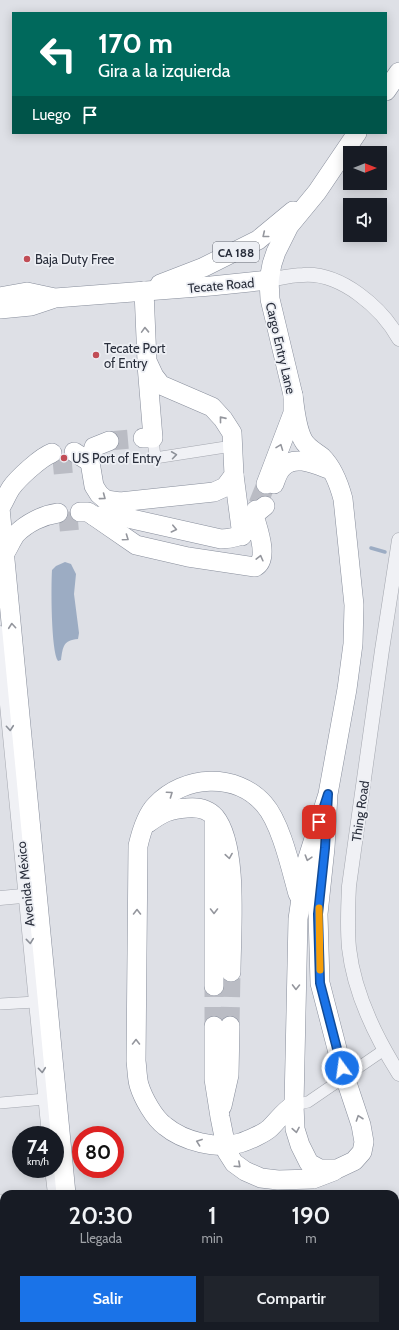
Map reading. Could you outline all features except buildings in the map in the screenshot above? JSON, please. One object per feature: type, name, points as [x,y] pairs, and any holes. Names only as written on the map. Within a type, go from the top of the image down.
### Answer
[{"type":"highway","points":[[387,90],[399,72]]},
{"type":"highway","name":"Tecate Road","points":[[0,297],[27,292],[55,298],[269,280],[276,252],[289,226],[317,192],[356,134]]},
{"type":"highway","name":"CA 188","points":[[144,290],[204,267],[258,240],[317,192]]},
{"type":"highway","name":"Cargo Entry Lane","points":[[269,280],[270,299],[293,395],[293,412],[269,485],[282,468],[288,463],[297,461],[307,462],[331,470]]},
{"type":"highway","points":[[144,290],[148,438]]},
{"type":"highway","points":[[0,309],[31,306],[55,298]]},
{"type":"highway","points":[[147,362],[154,376],[161,385],[212,407],[223,418],[232,433],[234,475],[242,536]]},
{"type":"highway","points":[[222,1026],[229,1075],[220,1117],[227,1152],[234,1163],[245,1172],[261,1178],[278,1180],[313,1179],[337,1170],[354,1160],[362,1152],[364,1142],[361,1125],[344,1076],[320,983],[318,914],[325,848],[328,794],[347,689],[353,644],[354,604],[343,499],[339,483],[322,458],[303,440],[297,423],[293,395]]},
{"type":"highway","points":[[109,441],[94,447],[80,459],[99,494],[106,500],[120,502],[214,492],[225,487],[234,475]]},
{"type":"highway","points":[[53,459],[36,478],[0,508],[5,554],[31,895],[66,1190]]},
{"type":"highway","points":[[259,508],[262,546],[260,559],[255,567],[239,566],[188,557],[136,545],[85,516],[123,517],[221,539],[242,536],[250,526],[259,508]]},
{"type":"highway","points":[[5,554],[22,546],[32,535],[50,526],[59,518]]},
{"type":"highway","points":[[294,1105],[285,1111],[269,1129],[240,1143],[225,1145],[204,1145],[180,1135],[164,1126],[150,1108],[139,1084],[136,1061],[138,846],[142,828],[155,805],[174,790],[197,782],[219,780],[236,784],[254,794],[273,816],[286,851],[300,901]]},
{"type":"highway","points":[[328,794],[306,864],[298,919],[294,1105],[295,1129],[300,1145],[309,1163],[320,1169],[337,1170]]},
{"type":"highway","points":[[142,828],[162,812],[181,808],[194,807],[205,810],[214,816],[225,835],[230,858],[232,904],[231,972]]},
{"type":"highway","points":[[214,816],[214,986]]},
{"type":"street","points":[[269,280],[304,274],[326,277],[334,280],[364,298],[375,307],[393,328],[399,340]]},
{"type":"street","points":[[148,438],[155,458],[232,446]]},
{"type":"street","name":"Thing Road","points":[[399,540],[349,886],[347,921],[349,949],[358,990],[376,1035],[399,1074]]},
{"type":"street","name":"Avenida México","points":[[0,633],[4,703],[31,895],[36,1002],[48,1126]]},
{"type":"street","points":[[0,898],[31,895]]},
{"type":"street","points":[[0,1004],[36,1002]]},
{"type":"street","points":[[294,1105],[308,1102],[384,1050]]},
{"type":"street","points":[[0,1103],[45,1100]]},
{"type":"street","points":[[53,1178],[55,1190]]},
{"type":"water","points":[[65,562],[71,564],[76,574],[74,594],[79,633],[78,639],[69,641],[65,645],[62,651],[61,660],[58,661],[54,645],[53,632],[52,570],[56,566]]},
{"type":"waterway","points":[[371,548],[385,552]]},
{"type":"tunnel","points":[[109,441],[143,438]]},
{"type":"tunnel","points":[[53,465],[75,463]]},
{"type":"tunnel","points":[[258,504],[266,484]]},
{"type":"tunnel","points":[[59,522],[80,520]]},
{"type":"tunnel","points":[[230,1026],[231,972]]},
{"type":"tunnel","points":[[214,986],[214,1026]]},
{"type":"slow traffic","points":[[319,908],[320,970]]},
{"type":"place","name":"Baja Duty Free","points":[[27,259]]},
{"type":"place","name":"Tecate Port of Entry","points":[[96,355]]},
{"type":"place","name":"US Port of Entry","points":[[64,458]]},
{"type":"route","points":[[319,822],[328,794],[325,848],[318,914],[320,983],[342,1068]]}]
